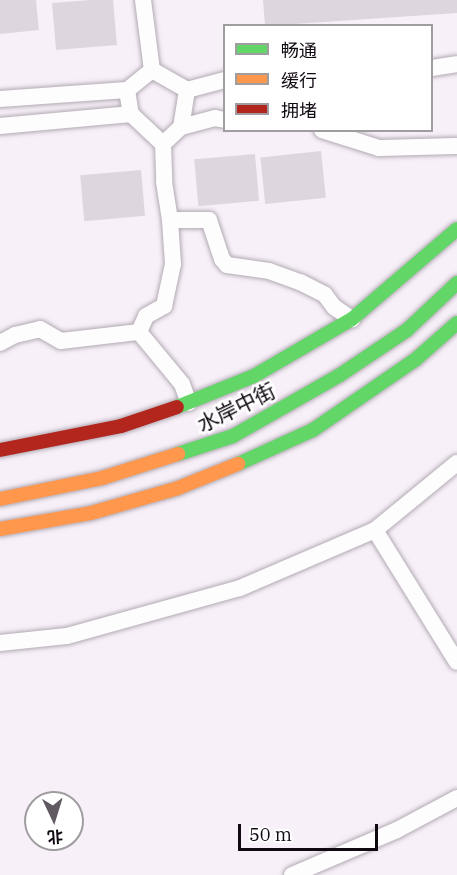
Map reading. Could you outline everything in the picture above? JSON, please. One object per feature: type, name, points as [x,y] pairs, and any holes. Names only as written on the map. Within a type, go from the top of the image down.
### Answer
[{"type":"street","points":[[143,0],[152,70]]},
{"type":"street","points":[[433,68],[457,64]]},
{"type":"street","points":[[0,99],[127,90],[152,70]]},
{"type":"street","points":[[152,70],[187,90],[223,81]]},
{"type":"street","points":[[127,90],[131,114],[163,144],[164,182],[170,220],[173,264],[164,306],[146,316],[139,332]]},
{"type":"street","points":[[181,127],[187,90]]},
{"type":"street","points":[[0,126],[131,114]]},
{"type":"street","points":[[163,144],[181,127],[215,118],[223,120]]},
{"type":"street","points":[[328,132],[379,148],[457,146]]},
{"type":"street","points":[[170,220],[209,220],[222,259],[227,265],[269,271],[300,282],[325,295],[334,307],[352,319]]},
{"type":"street","points":[[0,450],[122,426],[189,403],[254,376],[352,319],[457,229]]},
{"type":"street","name":"水岸中街","points":[[0,499],[102,478],[233,436],[350,369],[406,330],[457,283]]},
{"type":"street","points":[[0,529],[91,513],[178,488],[236,465],[313,430],[415,360],[457,322]]},
{"type":"street","points":[[0,343],[15,335],[40,329],[61,341],[139,332]]},
{"type":"street","points":[[139,332],[182,384],[189,403]]},
{"type":"street","points":[[0,643],[67,636],[240,588],[375,530],[457,464]]},
{"type":"street","points":[[375,530],[457,662]]},
{"type":"street","points":[[292,875],[398,830],[457,798]]},
{"type":"building","points":[[0,0],[36,0],[39,30],[0,34]]},
{"type":"building","points":[[113,0],[117,45],[56,50],[52,3]]},
{"type":"building","points":[[263,0],[457,0],[457,13],[265,24]]},
{"type":"building","points":[[321,151],[326,198],[265,204],[260,157]]},
{"type":"building","points":[[255,154],[259,201],[198,206],[194,159]]},
{"type":"building","points":[[141,170],[145,216],[84,221],[80,175]]},
{"type":"traffic: fast","points":[[177,407],[254,376],[352,319],[457,229]]},
{"type":"traffic: fast","points":[[178,454],[233,436],[340,375],[407,330],[457,283]]},
{"type":"traffic: fast","points":[[238,464],[313,430],[415,360],[457,323]]},
{"type":"traffic: slow","points":[[0,499],[102,478],[178,454]]},
{"type":"traffic: slow","points":[[0,529],[91,513],[178,488],[238,464]]},
{"type":"traffic: jam","points":[[0,450],[121,426],[177,407]]}]
